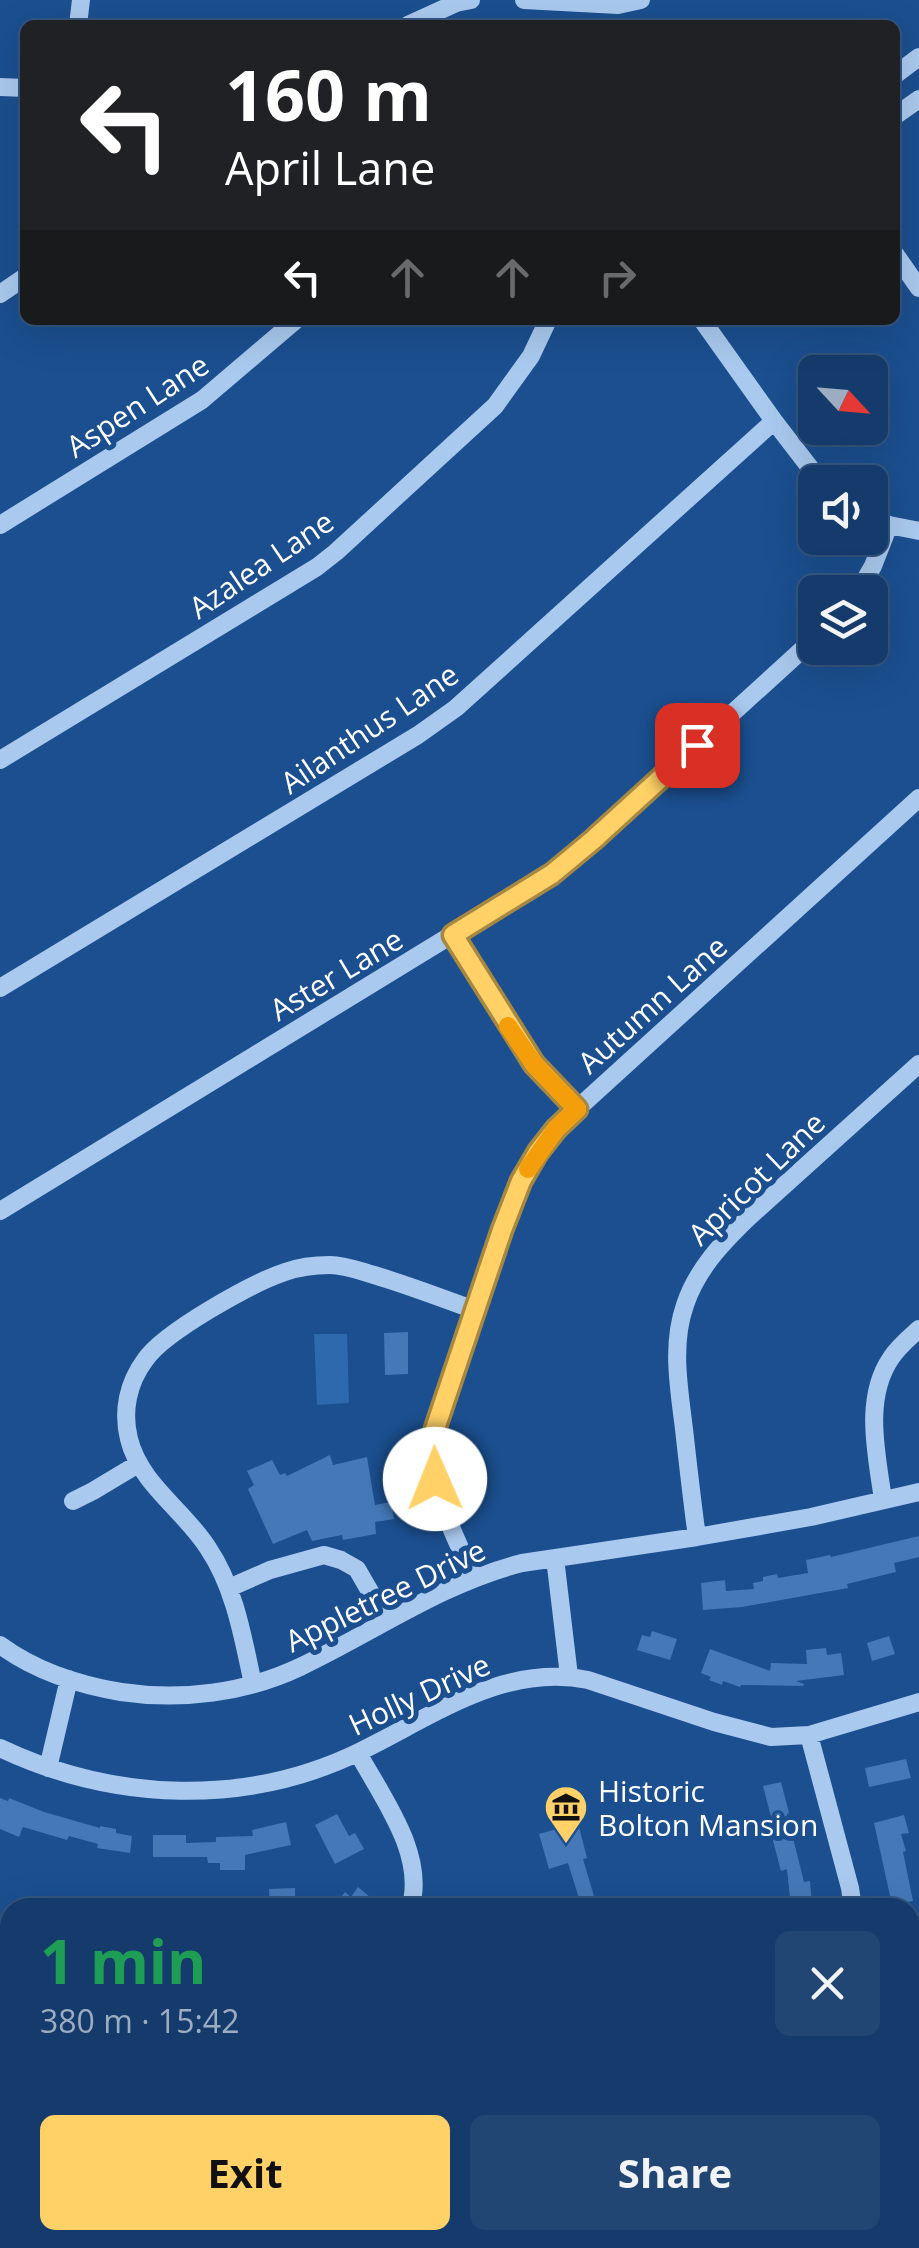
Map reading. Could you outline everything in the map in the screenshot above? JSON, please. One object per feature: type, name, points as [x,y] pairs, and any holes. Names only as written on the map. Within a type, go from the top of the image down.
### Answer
[{"type":"street","points":[[419,20],[471,0]]},
{"type":"street","points":[[524,0],[618,5],[641,0]]},
{"type":"street","points":[[900,261],[919,288]]},
{"type":"street","name":"Aspen Lane","points":[[0,525],[202,400],[290,325]]},
{"type":"street","name":"Azalea Lane","points":[[0,760],[336,552],[496,406],[531,356],[546,325]]},
{"type":"street","points":[[706,325],[808,465]]},
{"type":"street","name":"Ailanthus Lane","points":[[0,988],[418,736],[456,708],[774,422]]},
{"type":"street","points":[[868,575],[889,525],[919,531]]},
{"type":"street","name":"Aster Lane","points":[[0,1211],[522,894],[580,852],[798,653]]},
{"type":"street","name":"Autumn Lane","points":[[474,1578],[435,1479],[435,1429],[521,1181],[556,1129],[919,798]]},
{"type":"street","points":[[453,935],[534,1064],[577,1109]]},
{"type":"street","name":"Apricot Lane","points":[[696,1538],[677,1352],[685,1304],[695,1282],[735,1230],[919,1064]]},
{"type":"street","points":[[253,1684],[229,1588],[209,1548],[145,1475],[129,1440],[125,1420],[128,1393],[145,1359],[168,1336],[286,1271],[332,1265],[403,1284],[475,1310]]},
{"type":"street","points":[[883,1500],[875,1426],[880,1380],[889,1360],[919,1329]]},
{"type":"street","points":[[73,1501],[138,1464]]},
{"type":"street","name":"Appletree Drive","points":[[0,1645],[47,1670],[98,1688],[146,1696],[231,1690],[299,1668],[474,1578],[522,1563],[696,1538],[919,1492]]},
{"type":"street","points":[[229,1588],[270,1570],[324,1554],[356,1569],[387,1621]]},
{"type":"street","points":[[555,1558],[569,1676]]},
{"type":"street","name":"Holly Drive","points":[[0,1748],[48,1768],[132,1788],[172,1792],[220,1790],[303,1773],[358,1753],[464,1698],[508,1681],[536,1676],[588,1680],[745,1731],[772,1736],[808,1735],[919,1702]]},
{"type":"street","points":[[48,1768],[68,1679]]},
{"type":"street","points":[[808,1735],[851,1898]]},
{"type":"street","points":[[358,1753],[409,1850],[412,1898]]},
{"type":"shaded area","points":[[314,1334],[347,1334],[349,1403],[317,1405]]},
{"type":"building","points":[[408,1332],[408,1374],[385,1375],[384,1333]]},
{"type":"building","points":[[330,1455],[333,1465],[367,1457],[375,1505],[391,1502],[394,1519],[375,1522],[376,1534],[312,1541],[307,1530],[273,1544],[248,1489],[254,1485],[247,1471],[272,1460],[280,1475],[287,1476]]},
{"type":"building","points":[[919,1536],[919,1557],[894,1563],[896,1572],[847,1584],[848,1588],[703,1610],[701,1583],[725,1580],[726,1591],[754,1589],[753,1583],[763,1581],[763,1577],[808,1573],[806,1560]]},
{"type":"building","points":[[652,1631],[677,1639],[670,1660],[637,1650],[642,1635],[650,1637]]},
{"type":"building","points":[[889,1636],[895,1654],[872,1661],[867,1643]]},
{"type":"building","points":[[826,1648],[827,1655],[841,1653],[844,1675],[796,1681],[803,1686],[740,1687],[723,1681],[722,1685],[701,1673],[710,1649],[770,1671],[771,1663],[807,1664],[806,1650]]},
{"type":"building","points":[[906,1759],[911,1778],[869,1787],[865,1768]]},
{"type":"building","points":[[781,1782],[804,1882],[810,1881],[811,1898],[790,1898],[787,1869],[781,1871],[763,1786]]},
{"type":"building","points":[[0,1798],[100,1828],[116,1829],[116,1833],[132,1836],[130,1853],[23,1827],[19,1837],[0,1829]]},
{"type":"building","points":[[337,1814],[349,1836],[355,1833],[364,1849],[335,1864],[315,1825]]},
{"type":"building","points":[[904,1815],[909,1833],[901,1834],[912,1898],[890,1898],[874,1823]]},
{"type":"building","points":[[286,1822],[291,1845],[245,1855],[245,1870],[220,1870],[220,1863],[208,1863],[207,1857],[153,1857],[153,1835],[186,1835],[186,1843],[216,1842],[216,1837],[253,1836],[252,1830]]},
{"type":"building","points":[[578,1823],[595,1898],[579,1898],[568,1863],[549,1869],[539,1834]]},
{"type":"building","points":[[358,1887],[371,1898],[340,1898],[345,1892],[351,1897]]},
{"type":"building","points":[[295,1888],[295,1898],[269,1898],[269,1889]]},
{"type":"slow traffic","points":[[508,1026],[534,1064],[577,1109],[556,1129],[528,1169]]},
{"type":"place","name":"Historic Bolton Mansion","points":[[566,1845]]},
{"type":"route","points":[[435,1479],[435,1429],[502,1230],[521,1181],[538,1152],[577,1109],[534,1064],[453,935],[552,874],[697,745]]}]
